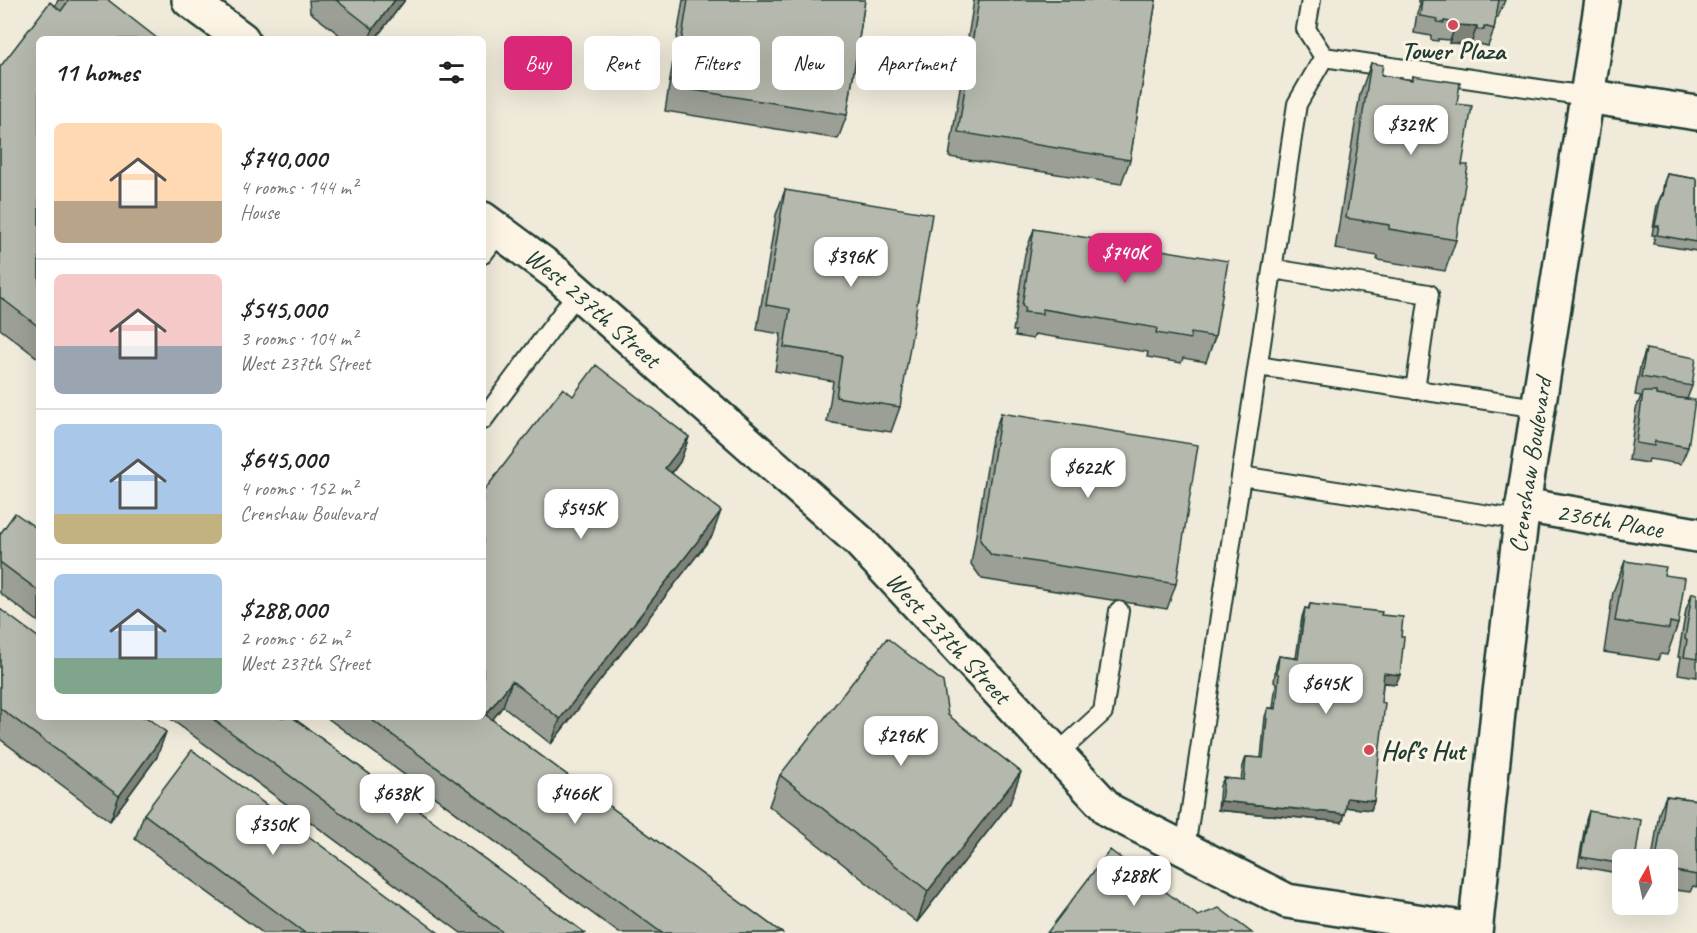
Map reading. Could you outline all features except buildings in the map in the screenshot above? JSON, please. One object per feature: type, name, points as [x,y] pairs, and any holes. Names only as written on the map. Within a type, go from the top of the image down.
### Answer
[{"type":"street","points":[[189,0],[238,36]]},
{"type":"street","name":"Crenshaw Boulevard","points":[[1481,932],[1499,705],[1522,513],[1602,0]]},
{"type":"street","points":[[1586,96],[1697,113]]},
{"type":"street","name":"West 237th Street","points":[[489,235],[578,292],[859,541],[1110,810],[1287,901],[1481,932]]},
{"type":"street","name":"236th Place","points":[[1522,513],[1697,535]]},
{"type":"lane","points":[[1311,0],[1306,29],[1324,57],[1586,96]]},
{"type":"lane","points":[[1185,849],[1297,104],[1324,57]]},
{"type":"lane","points":[[1273,268],[1429,294],[1415,390]]},
{"type":"lane","points":[[486,416],[578,292]]},
{"type":"lane","points":[[1258,366],[1538,408]]},
{"type":"lane","points":[[1241,476],[1522,513]]},
{"type":"lane","points":[[1057,754],[1103,712],[1119,611]]},
{"type":"place","name":"Tower Plaza","points":[[1453,25]]},
{"type":"place","name":"Hof's Hut","points":[[1369,750]]}]
